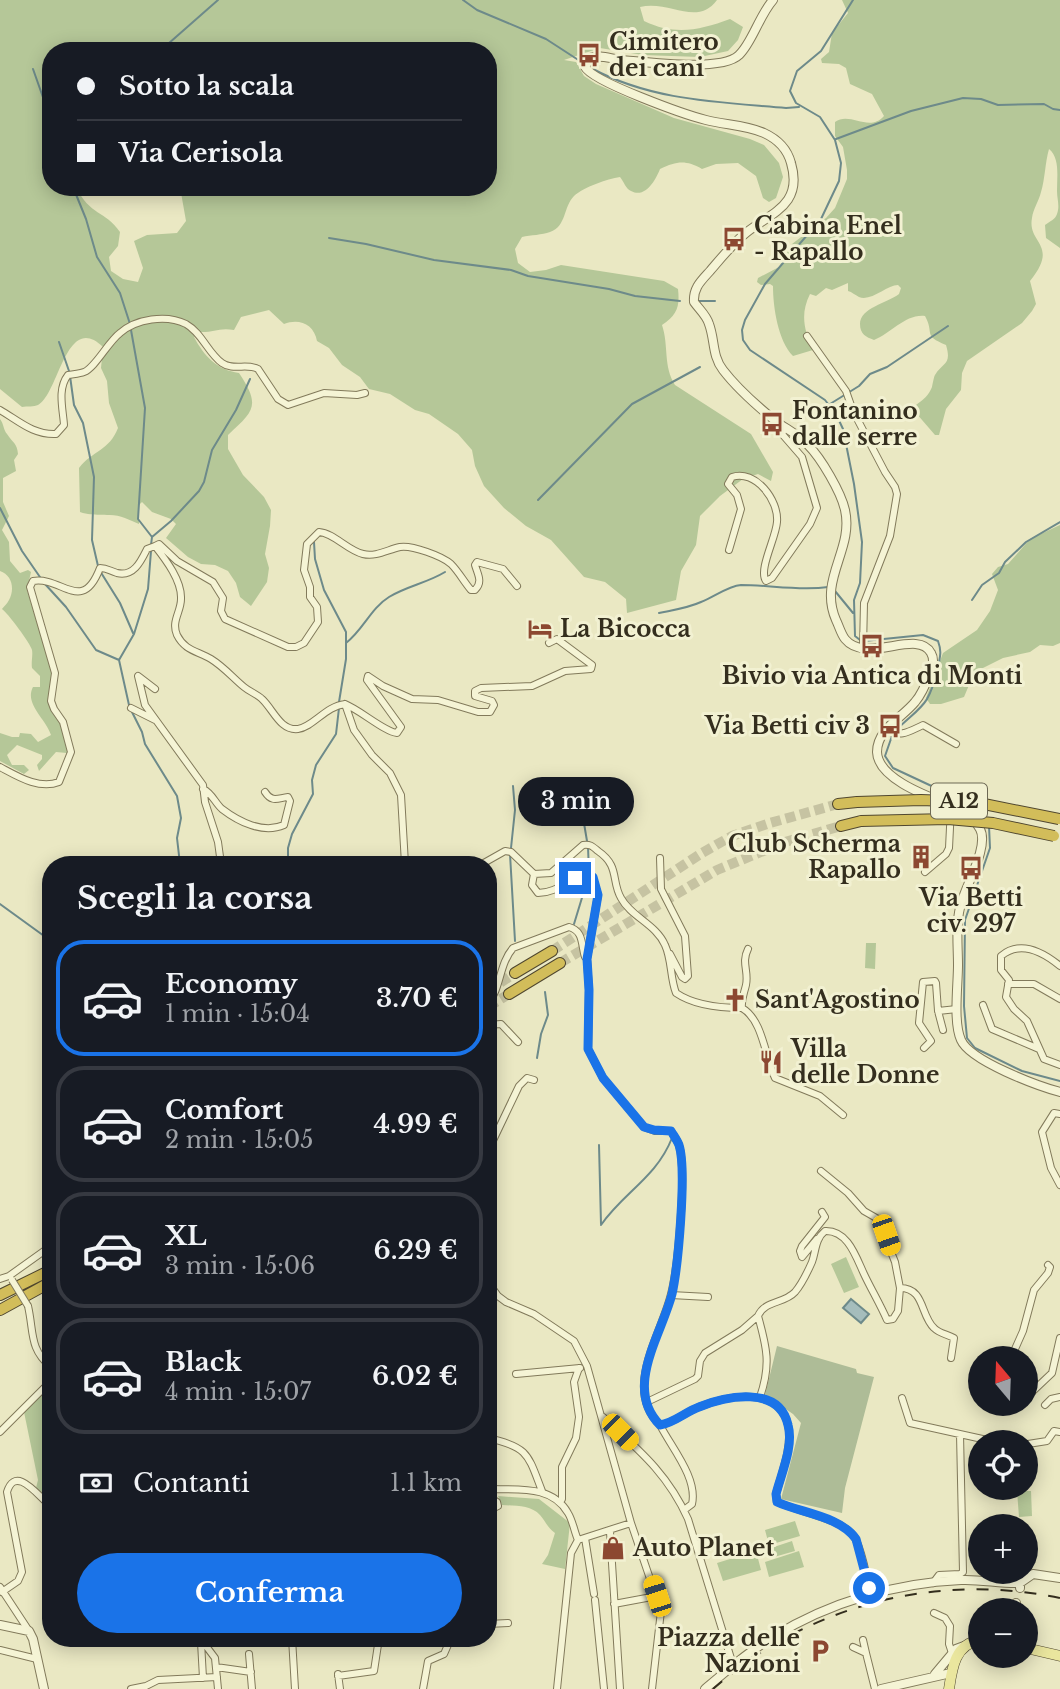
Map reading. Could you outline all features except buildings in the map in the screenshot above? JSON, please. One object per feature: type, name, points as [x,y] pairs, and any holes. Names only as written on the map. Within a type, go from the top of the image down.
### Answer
[{"type":"highway","name":"A12","points":[[838,804],[921,800],[975,802],[1059,819]]},
{"type":"highway","name":"A12","points":[[841,826],[861,821],[948,819],[993,823],[1057,837]]},
{"type":"highway","points":[[515,973],[552,951]]},
{"type":"highway","points":[[509,994],[560,963]]},
{"type":"highway","points":[[0,1295],[42,1274]]},
{"type":"highway","points":[[0,1310],[42,1287]]},
{"type":"main road","points":[[949,1689],[952,1663],[968,1644]]},
{"type":"main road","points":[[1038,1651],[1060,1656]]},
{"type":"street","points":[[773,0],[758,21],[742,52],[729,61],[680,64],[618,60],[597,55],[590,58],[585,67],[588,72],[607,83],[692,115],[761,131],[776,139],[786,149],[794,181],[792,193],[783,207],[735,242],[695,288],[694,302],[710,325],[714,352],[723,370],[773,419],[807,444],[839,494],[845,509],[846,523],[829,596],[843,637],[851,644],[878,649],[916,643],[926,648],[932,656],[932,667],[920,696],[878,743],[877,755],[881,767],[913,791],[962,810],[970,816],[983,838],[981,851],[960,904],[957,1009],[960,1038],[969,1051],[1004,1071],[1042,1087],[1060,1091]]},
{"type":"street","points":[[0,410],[23,426],[43,434],[56,434],[64,425],[61,392],[68,375],[84,372],[91,367],[110,341],[123,330],[141,321],[163,319],[186,324],[221,363],[228,366],[253,366],[258,369],[278,399],[288,405],[324,393],[365,393]]},
{"type":"street","points":[[807,337],[846,391],[853,411],[897,494],[890,536],[864,603],[863,646]]},
{"type":"street","points":[[729,551],[741,509],[737,495],[729,484],[732,477],[744,476],[756,481],[766,491],[776,509],[778,521],[763,572],[766,581],[772,578],[816,514],[816,501],[802,457],[782,434],[785,427]]},
{"type":"street","points":[[0,767],[24,779],[53,785],[59,782],[71,752],[63,722],[51,701],[55,673],[30,587],[33,581],[50,582],[73,592],[81,591],[95,582],[100,568],[117,573],[130,571],[139,565],[147,549],[159,544],[177,561],[213,582],[223,598],[221,611],[225,618],[288,647],[304,643],[318,622],[317,607],[310,597],[310,587],[304,570],[307,544],[319,533],[327,533],[362,554],[372,555],[404,546],[414,547],[447,561],[471,590],[479,586],[480,576],[475,565],[477,562],[503,569],[517,586]]},
{"type":"street","points":[[155,547],[173,572],[181,592],[174,622],[179,638],[186,647],[209,657],[229,672],[263,700],[282,724],[290,728],[300,729],[332,707],[345,704],[381,724],[389,732],[397,733],[401,727],[367,680],[368,676],[412,699],[438,701],[478,712],[490,712],[494,705],[492,701],[475,696],[475,691],[481,688],[532,686],[565,671],[591,669],[592,665],[557,639],[549,643]]},
{"type":"street","points":[[155,689],[138,676],[145,705],[198,776],[220,856]]},
{"type":"street","points":[[345,704],[354,730],[372,755],[390,773],[401,795],[405,856]]},
{"type":"street","points":[[131,708],[156,720]]},
{"type":"street","points":[[887,731],[909,733],[923,725],[956,744]]},
{"type":"street","points":[[203,789],[208,791],[220,807],[250,825],[264,830],[278,828],[284,825],[290,801],[288,797],[273,799],[265,792]]},
{"type":"street","points":[[925,872],[946,854],[949,848],[951,807]]},
{"type":"street","points":[[496,856],[505,851],[511,852],[534,874],[551,873],[585,844],[591,846],[602,854],[612,867],[620,897],[647,922],[666,946],[681,977],[685,979],[688,976],[688,951],[685,936],[663,895],[659,874],[660,858]]},
{"type":"street","points":[[534,874],[532,885],[538,892],[555,890],[582,874],[593,877],[598,895],[587,959]]},
{"type":"street","points":[[497,992],[502,970],[513,948],[569,927],[575,929],[580,934],[587,959],[588,1049],[603,1078],[644,1127],[671,1131],[680,1146],[680,1207],[671,1295],[650,1353],[644,1393],[689,1479],[693,1498],[692,1504],[684,1510]]},
{"type":"street","points":[[666,946],[676,993],[710,1006],[742,1008],[749,1013],[755,1021],[775,1078],[820,1096],[843,1115]]},
{"type":"street","points":[[742,1008],[741,996],[746,980],[743,959],[748,949]]},
{"type":"street","points":[[1060,966],[1040,952],[1010,949],[1001,956],[1001,970],[1009,980],[1006,996],[1014,1009],[1027,1021],[1044,1059],[1060,1065]]},
{"type":"street","points":[[924,1048],[931,1041],[919,1023],[925,980],[936,983],[943,1030]]},
{"type":"street","points":[[1008,984],[1034,984],[1060,999]]},
{"type":"street","points":[[983,1005],[992,1029],[1039,1049]]},
{"type":"street","points":[[938,1010],[957,1009]]},
{"type":"street","points":[[497,1025],[501,1024],[518,1042]]},
{"type":"street","points":[[497,1131],[519,1086],[527,1078],[534,1080]]},
{"type":"street","points":[[1060,1114],[1054,1113],[1042,1132],[1051,1168],[1060,1185]]},
{"type":"street","points":[[821,1171],[864,1211],[878,1219],[891,1250],[900,1287],[898,1311],[889,1321],[851,1248],[833,1232],[825,1231],[802,1256],[802,1246],[825,1217],[822,1212]]},
{"type":"street","points":[[647,1402],[695,1380],[705,1353],[742,1330],[768,1305],[787,1299],[798,1288],[811,1264],[818,1237]]},
{"type":"street","points":[[0,1279],[11,1278],[42,1253]]},
{"type":"street","points":[[1016,1346],[1033,1293],[1048,1273],[1048,1265]]},
{"type":"street","points":[[11,1278],[28,1306],[35,1350],[42,1360]]},
{"type":"street","points":[[900,1287],[917,1294],[932,1326],[938,1332],[954,1338],[951,1358]]},
{"type":"street","points":[[497,1295],[506,1302],[534,1314],[574,1341],[587,1366],[631,1523],[661,1611],[652,1689]]},
{"type":"street","points":[[671,1295],[708,1297]]},
{"type":"street","points":[[758,1316],[768,1362],[767,1376],[760,1397]]},
{"type":"street","points":[[1038,1386],[1052,1373],[1060,1338]]},
{"type":"street","points":[[516,1374],[587,1366]]},
{"type":"street","points":[[560,1502],[562,1467],[576,1438],[579,1416],[574,1382],[579,1368]]},
{"type":"street","points":[[0,1432],[42,1390]]},
{"type":"street","points":[[660,1425],[727,1397],[760,1397],[775,1406],[788,1424],[789,1436],[776,1494],[777,1502],[815,1515],[851,1532],[856,1539],[871,1594]]},
{"type":"street","points":[[1045,1405],[1051,1399],[1060,1397]]},
{"type":"street","points":[[902,1398],[911,1423],[968,1436]]},
{"type":"street","points":[[602,1416],[665,1477],[684,1510],[733,1665]]},
{"type":"street","points":[[1038,1442],[1047,1441],[1055,1431],[1060,1432]]},
{"type":"street","points":[[933,1583],[939,1576],[963,1572],[960,1434]]},
{"type":"street","points":[[497,1441],[513,1445],[526,1453],[541,1491]]},
{"type":"street","points":[[42,1497],[21,1481],[13,1482],[7,1492],[22,1572],[18,1581],[1,1589],[29,1631],[44,1689]]},
{"type":"street","points":[[497,1489],[541,1491],[560,1502],[582,1539],[595,1597],[604,1689]]},
{"type":"street","points":[[557,1689],[571,1553],[582,1539],[631,1523]]},
{"type":"street","points":[[610,1532],[620,1689]]},
{"type":"street","points":[[1038,1574],[1060,1578]]},
{"type":"street","points":[[705,1689],[773,1637],[811,1616],[871,1594],[968,1579]]},
{"type":"street","points":[[614,1604],[657,1596]]},
{"type":"street","points":[[881,1689],[898,1687],[932,1676],[952,1663],[950,1626],[945,1618],[934,1613]]},
{"type":"street","points":[[497,1624],[508,1623]]},
{"type":"street","points":[[0,1625],[29,1631]]},
{"type":"street","points":[[863,1640],[875,1689]]},
{"type":"street","points":[[201,1647],[203,1678]]},
{"type":"street","points":[[206,1647],[215,1658],[218,1689]]},
{"type":"street","points":[[293,1647],[295,1689]]},
{"type":"street","points":[[340,1689],[338,1675],[374,1671],[378,1647]]},
{"type":"street","points":[[423,1689],[428,1661],[444,1654],[447,1647]]},
{"type":"street","points":[[853,1647],[866,1653]]},
{"type":"street","points":[[0,1650],[37,1658]]},
{"type":"street","points":[[249,1654],[252,1689]]},
{"type":"street","points":[[216,1667],[250,1672]]},
{"type":"street","points":[[131,1689],[158,1680],[217,1677]]},
{"type":"street","points":[[189,1679],[190,1689]]},
{"type":"green space","points":[[0,0],[717,0],[701,12],[640,7],[644,21],[666,29],[687,30],[730,19],[743,27],[738,40],[728,51],[700,57],[643,55],[600,48],[564,60],[576,62],[584,76],[596,84],[674,118],[764,145],[779,163],[783,177],[776,198],[769,202],[763,198],[756,176],[738,163],[716,164],[702,169],[691,164],[677,163],[660,169],[650,187],[641,192],[629,190],[620,177],[584,190],[571,200],[562,221],[555,229],[522,237],[515,249],[518,263],[530,272],[561,265],[664,281],[678,289],[676,310],[662,325],[671,378],[675,385],[751,434],[773,472],[771,481],[758,474],[743,479],[720,496],[700,516],[696,545],[681,571],[676,600],[627,613],[626,599],[605,582],[584,577],[551,540],[526,526],[504,508],[484,486],[475,466],[472,450],[458,434],[429,414],[415,410],[390,394],[369,389],[360,377],[342,365],[329,348],[317,341],[313,330],[300,322],[284,324],[269,310],[241,317],[234,330],[199,332],[194,337],[212,361],[224,369],[239,373],[252,401],[249,414],[228,435],[228,449],[243,475],[264,497],[271,510],[265,554],[269,568],[267,582],[251,606],[240,597],[236,583],[228,571],[215,565],[201,564],[188,557],[166,538],[176,524],[171,519],[152,512],[142,502],[139,505],[139,524],[117,516],[80,512],[79,468],[110,441],[118,428],[109,403],[107,381],[101,368],[103,347],[90,339],[80,339],[64,358],[45,398],[38,405],[22,407],[0,389]]},
{"type":"green space","points":[[842,0],[1060,0],[1060,248],[1046,238],[1045,225],[1055,218],[1058,208],[1056,162],[1049,149],[1042,187],[1032,218],[1034,234],[1042,252],[1038,269],[1030,281],[1036,304],[1022,323],[967,361],[962,373],[961,390],[946,409],[939,435],[935,435],[916,413],[916,405],[929,392],[935,376],[946,363],[948,356],[946,345],[931,336],[925,316],[911,318],[874,340],[864,335],[860,327],[864,314],[899,294],[901,288],[898,285],[864,298],[848,291],[848,283],[832,290],[826,288],[816,296],[810,294],[804,322],[813,350],[793,356],[780,333],[773,286],[757,282],[758,278],[779,267],[792,244],[835,208],[847,179],[847,170],[843,147],[835,136],[835,122],[847,119],[872,123],[884,116],[872,94],[850,84],[846,68],[839,64],[822,63],[821,59],[829,52],[832,33],[848,13]]},
{"type":"green space","points":[[0,419],[16,445],[18,454],[14,460],[16,471],[3,478],[3,502],[9,516],[2,530],[9,542],[10,561],[20,573],[28,570],[31,572],[27,590],[52,673],[49,704],[61,724],[67,742],[67,753],[56,752],[39,771],[37,765],[42,755],[17,745],[7,755],[12,765],[24,765],[29,770],[24,774],[0,761],[0,733],[12,737],[19,737],[20,733],[31,734],[38,742],[51,735],[31,699],[33,687],[40,687],[40,676],[32,668],[32,650],[2,609],[11,596],[12,587],[10,579],[0,571]]},
{"type":"green space","points":[[1060,525],[1060,643],[1053,646],[1040,645],[1030,652],[1003,658],[981,669],[972,678],[964,697],[941,704],[930,704],[926,698],[943,653],[977,630],[990,611],[998,590],[992,574],[998,567],[1008,564],[1030,539]]},
{"type":"green space","points":[[866,943],[876,943],[875,969],[865,968]]},
{"type":"green space","points":[[846,1257],[859,1287],[844,1293],[831,1264]]},
{"type":"green space","points":[[777,1346],[856,1369],[857,1373],[874,1377],[845,1488],[842,1513],[781,1499],[801,1423],[793,1414],[765,1395]]},
{"type":"green space","points":[[42,1392],[42,1494],[36,1488],[38,1480],[24,1412]]},
{"type":"green space","points":[[498,1496],[539,1499],[570,1523],[565,1569],[542,1564],[555,1533],[540,1515],[527,1508],[502,1505]]},
{"type":"green space","points":[[1018,1500],[1031,1500],[1032,1514],[1019,1514]]},
{"type":"green space","points":[[795,1521],[800,1536],[769,1545],[765,1530]]},
{"type":"green space","points":[[792,1541],[795,1551],[774,1557],[771,1548]]},
{"type":"green space","points":[[756,1551],[761,1570],[723,1581],[717,1563]]},
{"type":"green space","points":[[799,1551],[804,1567],[769,1577],[765,1562]]},
{"type":"water","points":[[851,1299],[869,1314],[861,1323],[843,1308]]},
{"type":"waterway","points":[[170,42],[218,0]]},
{"type":"waterway","points":[[463,0],[477,10],[546,39],[583,63]]},
{"type":"waterway","points":[[853,0],[821,51],[797,71],[790,91],[796,103],[820,117],[835,140],[841,163],[839,181],[821,219],[765,284],[742,330],[743,340],[750,350],[825,400],[843,429],[862,542],[860,583],[854,600],[855,636],[860,640]]},
{"type":"waterway","points":[[591,68],[614,79],[662,94],[736,104],[799,107]]},
{"type":"waterway","points":[[33,69],[42,94]]},
{"type":"waterway","points":[[836,139],[911,111],[963,98],[981,99],[998,105],[1044,104],[1060,110]]},
{"type":"waterway","points":[[77,196],[97,257],[120,293],[130,324]]},
{"type":"waterway","points":[[329,238],[434,260],[511,270],[528,276],[609,289],[635,296],[680,301]]},
{"type":"waterway","points":[[699,301],[715,301]]},
{"type":"waterway","points":[[830,404],[859,386],[870,374],[887,367],[948,326]]},
{"type":"waterway","points":[[131,330],[145,408],[138,519],[152,537]]},
{"type":"waterway","points":[[59,342],[69,371]]},
{"type":"waterway","points":[[538,500],[632,404],[700,367]]},
{"type":"waterway","points":[[70,376],[74,405],[83,423],[94,477],[92,540],[98,566]]},
{"type":"waterway","points":[[151,545],[152,537],[199,491],[212,450],[236,410],[250,379]]},
{"type":"waterway","points":[[0,508],[22,551],[42,580]]},
{"type":"waterway","points":[[972,600],[982,585],[999,573],[1005,562],[1026,542],[1060,522]]},
{"type":"waterway","points":[[314,542],[315,559],[324,590],[346,632],[346,659],[339,702]]},
{"type":"waterway","points":[[129,705],[119,660],[134,634],[148,589],[151,551]]},
{"type":"waterway","points":[[100,571],[120,603],[133,633]]},
{"type":"waterway","points":[[346,643],[389,597],[445,572]]},
{"type":"waterway","points":[[45,584],[66,607],[96,650],[119,660]]},
{"type":"waterway","points":[[659,613],[691,606],[741,585],[828,587]]},
{"type":"waterway","points":[[835,591],[853,613]]},
{"type":"waterway","points":[[864,641],[923,635],[938,641],[940,657],[931,691],[923,704],[895,731]]},
{"type":"waterway","points":[[288,856],[292,834],[313,794],[312,780],[316,765],[336,734],[339,708]]},
{"type":"waterway","points":[[131,710],[145,744],[177,796],[181,818],[177,838],[179,856]]},
{"type":"waterway","points":[[892,736],[885,756],[893,768],[953,796]]},
{"type":"waterway","points":[[577,782],[587,841]]},
{"type":"waterway","points":[[511,848],[515,810],[513,786]]},
{"type":"waterway","points":[[970,806],[985,818]]},
{"type":"waterway","points":[[989,826],[990,848],[965,920],[964,1006],[967,1038],[975,1048],[1022,1071],[1060,1081]]},
{"type":"waterway","points":[[588,847],[589,872]]},
{"type":"waterway","points":[[510,854],[515,941]]},
{"type":"waterway","points":[[574,924],[588,878]]},
{"type":"waterway","points":[[0,904],[42,934]]},
{"type":"waterway","points":[[537,1058],[548,1015],[545,992]]},
{"type":"waterway","points":[[601,1225],[649,1174],[672,1138]]},
{"type":"waterway","points":[[599,1145],[601,1224]]},
{"type":"tunnel","points":[[552,951],[732,836],[838,804]]},
{"type":"tunnel","points":[[560,963],[717,870],[785,842],[841,826]]},
{"type":"tunnel","points":[[497,985],[515,973]]},
{"type":"tunnel","points":[[497,1001],[509,994]]},
{"type":"railway","points":[[713,1689],[750,1660],[790,1636],[832,1616],[876,1602],[921,1593],[967,1589],[1013,1591],[1060,1598]]},
{"type":"place","name":"Cimitero dei cani","points":[[589,55]]},
{"type":"place","name":"Cabina Enel - Rapallo","points":[[734,239]]},
{"type":"place","name":"Fontanino dalle serre","points":[[772,424]]},
{"type":"place","name":"La Bicocca","points":[[540,629]]},
{"type":"place","name":"Bivio via Antica di Monti","points":[[872,646]]},
{"type":"place","name":"Via Betti civ 3","points":[[890,726]]},
{"type":"place","name":"Club Scherma Rapallo","points":[[921,857]]},
{"type":"place","name":"Via Betti civ. 297","points":[[971,868]]},
{"type":"place","name":"Sant'Agostino","points":[[735,1000]]},
{"type":"place","name":"Villa delle Donne","points":[[771,1062]]},
{"type":"place","name":"Auto Planet","points":[[613,1548]]},
{"type":"place","name":"Piazza delle Nazioni","points":[[820,1651]]},
{"type":"route","points":[[575,878],[589,874],[593,877],[598,895],[587,959],[588,1049],[603,1078],[644,1127],[671,1131],[680,1146],[680,1207],[676,1259],[671,1295],[650,1353],[645,1379],[644,1393],[648,1407],[660,1425],[727,1397],[760,1397],[775,1406],[788,1424],[789,1436],[776,1494],[777,1502],[835,1523],[851,1532],[856,1539],[869,1588]]}]
